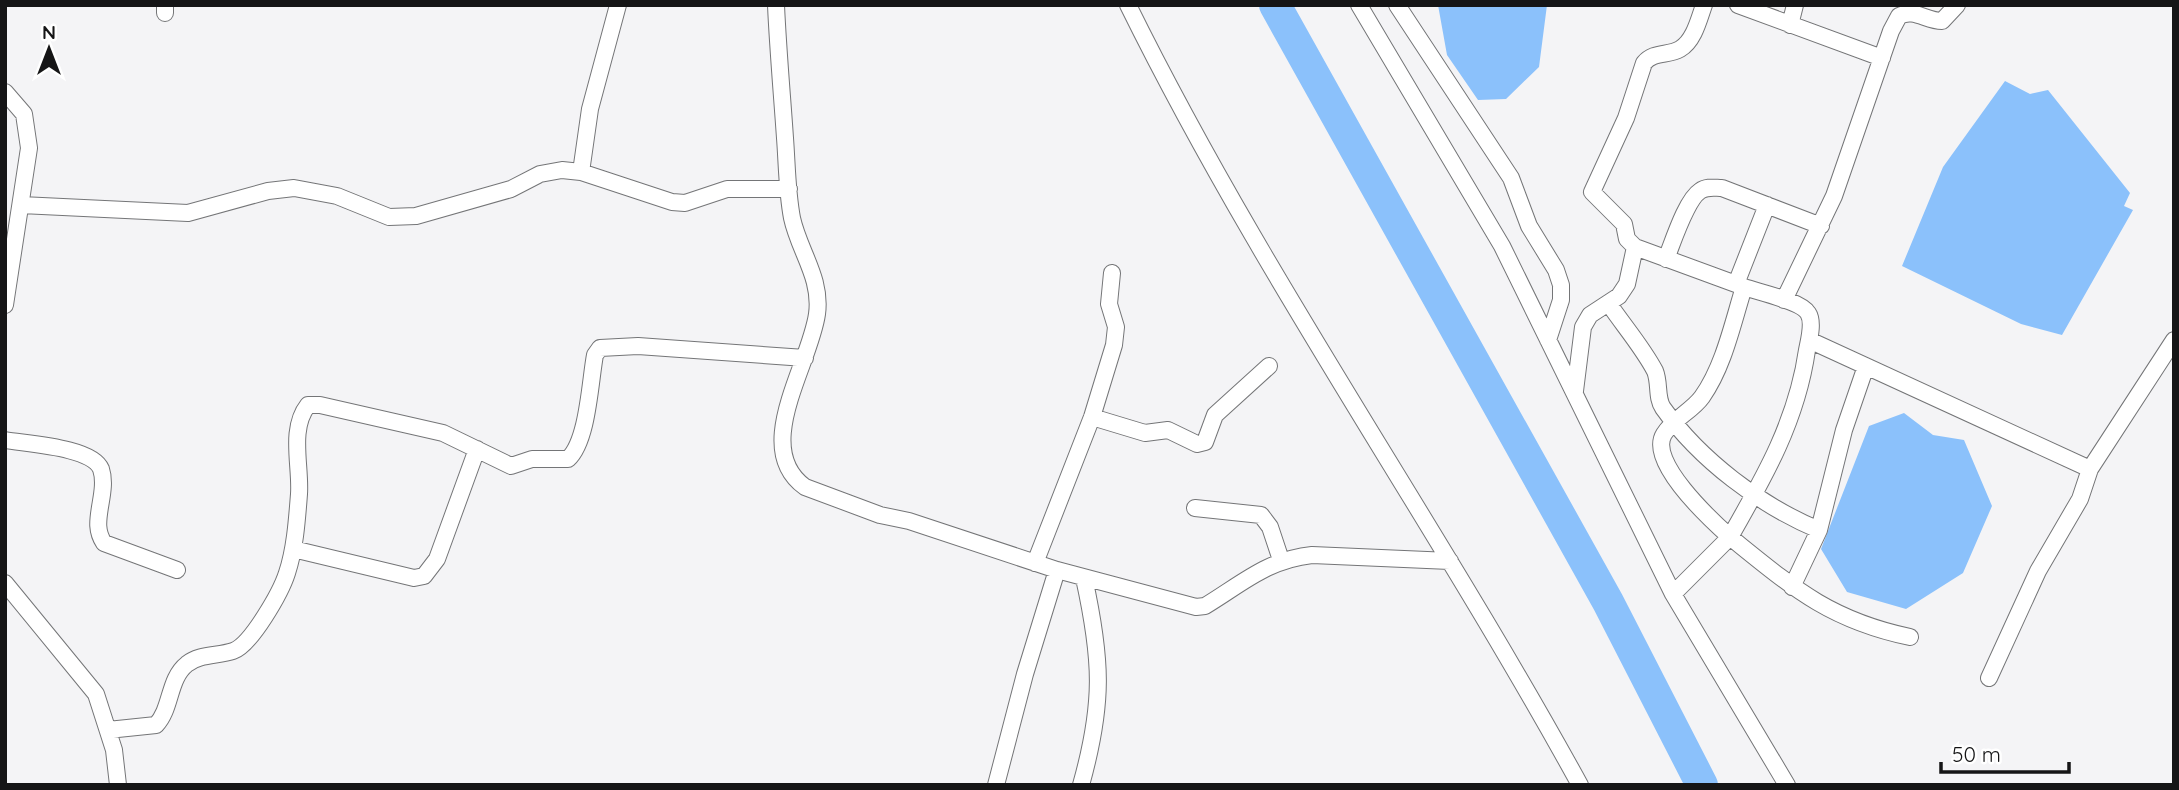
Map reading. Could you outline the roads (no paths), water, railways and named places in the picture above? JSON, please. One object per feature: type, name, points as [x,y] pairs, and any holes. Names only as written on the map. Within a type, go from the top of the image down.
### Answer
[{"type":"street","points":[[581,172],[590,110],[618,5]]},
{"type":"street","points":[[776,5],[789,189],[795,228],[814,275],[818,296],[818,314],[783,427],[783,456],[795,480],[805,487],[880,515],[908,521],[1084,578],[1196,607],[1205,606],[1281,560],[1312,555],[1450,561]]},
{"type":"street","points":[[1128,5],[1175,101],[1272,271],[1528,690],[1580,785]]},
{"type":"street","points":[[1359,5],[1502,246],[1673,594],[1787,785]]},
{"type":"street","points":[[1397,5],[1511,178],[1529,226],[1556,270],[1561,285],[1561,300],[1548,340]]},
{"type":"street","points":[[1673,594],[1730,537],[1780,448],[1794,414],[1809,340],[1808,313],[1784,300],[1635,247],[1627,239],[1624,224],[1594,196],[1592,187],[1626,118],[1644,62],[1654,55],[1680,50],[1688,43],[1704,5]]},
{"type":"street","points":[[1738,5],[1882,58]]},
{"type":"street","points":[[1790,25],[1795,5]]},
{"type":"street","points":[[1784,300],[1821,226],[1901,9],[1941,21],[1957,5]]},
{"type":"street","points":[[5,92],[24,114],[29,148],[6,294]]},
{"type":"street","points":[[21,205],[188,213],[268,191],[294,188],[337,196],[389,217],[416,216],[511,189],[540,174],[562,170],[581,172],[671,202],[685,203],[727,189],[789,189]]},
{"type":"street","points":[[1666,259],[1691,201],[1699,191],[1709,187],[1723,188],[1821,226]]},
{"type":"street","points":[[1767,205],[1740,286],[1720,359],[1703,396],[1664,434],[1661,454],[1693,500],[1730,537],[1792,587],[1830,612],[1872,629],[1910,637]]},
{"type":"street","points":[[1574,393],[1583,327],[1590,315],[1609,304],[1627,284],[1635,247]]},
{"type":"street","points":[[1035,563],[1091,417],[1116,333],[1109,304],[1112,273]]},
{"type":"street","points":[[1609,304],[1655,371],[1662,406],[1676,422],[1754,496],[1777,511],[1819,530]]},
{"type":"street","points":[[1809,340],[2090,469]]},
{"type":"street","points":[[1989,678],[2038,570],[2080,499],[2090,469],[2174,340]]},
{"type":"street","points":[[108,730],[156,725],[165,715],[176,678],[186,665],[196,659],[235,651],[246,642],[286,575],[293,549],[299,492],[298,429],[300,415],[308,405],[320,405],[425,428],[511,466],[532,459],[568,459],[581,438],[595,355],[600,348],[638,346],[805,358]]},
{"type":"street","points":[[1091,417],[1145,433],[1168,430],[1197,444],[1205,442],[1215,415],[1269,366]]},
{"type":"street","points":[[1792,587],[1819,530],[1844,430],[1866,366]]},
{"type":"street","points":[[5,440],[80,452],[92,458],[100,468],[102,477],[97,525],[104,543],[177,570]]},
{"type":"street","points":[[293,549],[414,578],[424,576],[437,559],[477,449]]},
{"type":"street","points":[[1195,508],[1261,515],[1270,527],[1281,560]]},
{"type":"street","points":[[996,785],[1025,674],[1057,570]]},
{"type":"street","points":[[1081,785],[1091,748],[1100,668],[1098,641],[1084,578]]},
{"type":"street","points":[[5,583],[96,694],[108,730],[118,785]]},
{"type":"water","points":[[1438,5],[1547,5],[1539,67],[1506,99],[1478,100],[1447,55]]},
{"type":"water","points":[[2005,81],[2030,94],[2048,90],[2130,193],[2124,206],[2133,210],[2062,335],[2021,324],[1902,266],[1943,167]]},
{"type":"water","points":[[1904,413],[1933,435],[1964,440],[1992,506],[1963,573],[1906,609],[1847,592],[1821,549],[1869,426]]},
{"type":"waterway","points":[[1275,5],[1608,602],[1702,785]]}]
